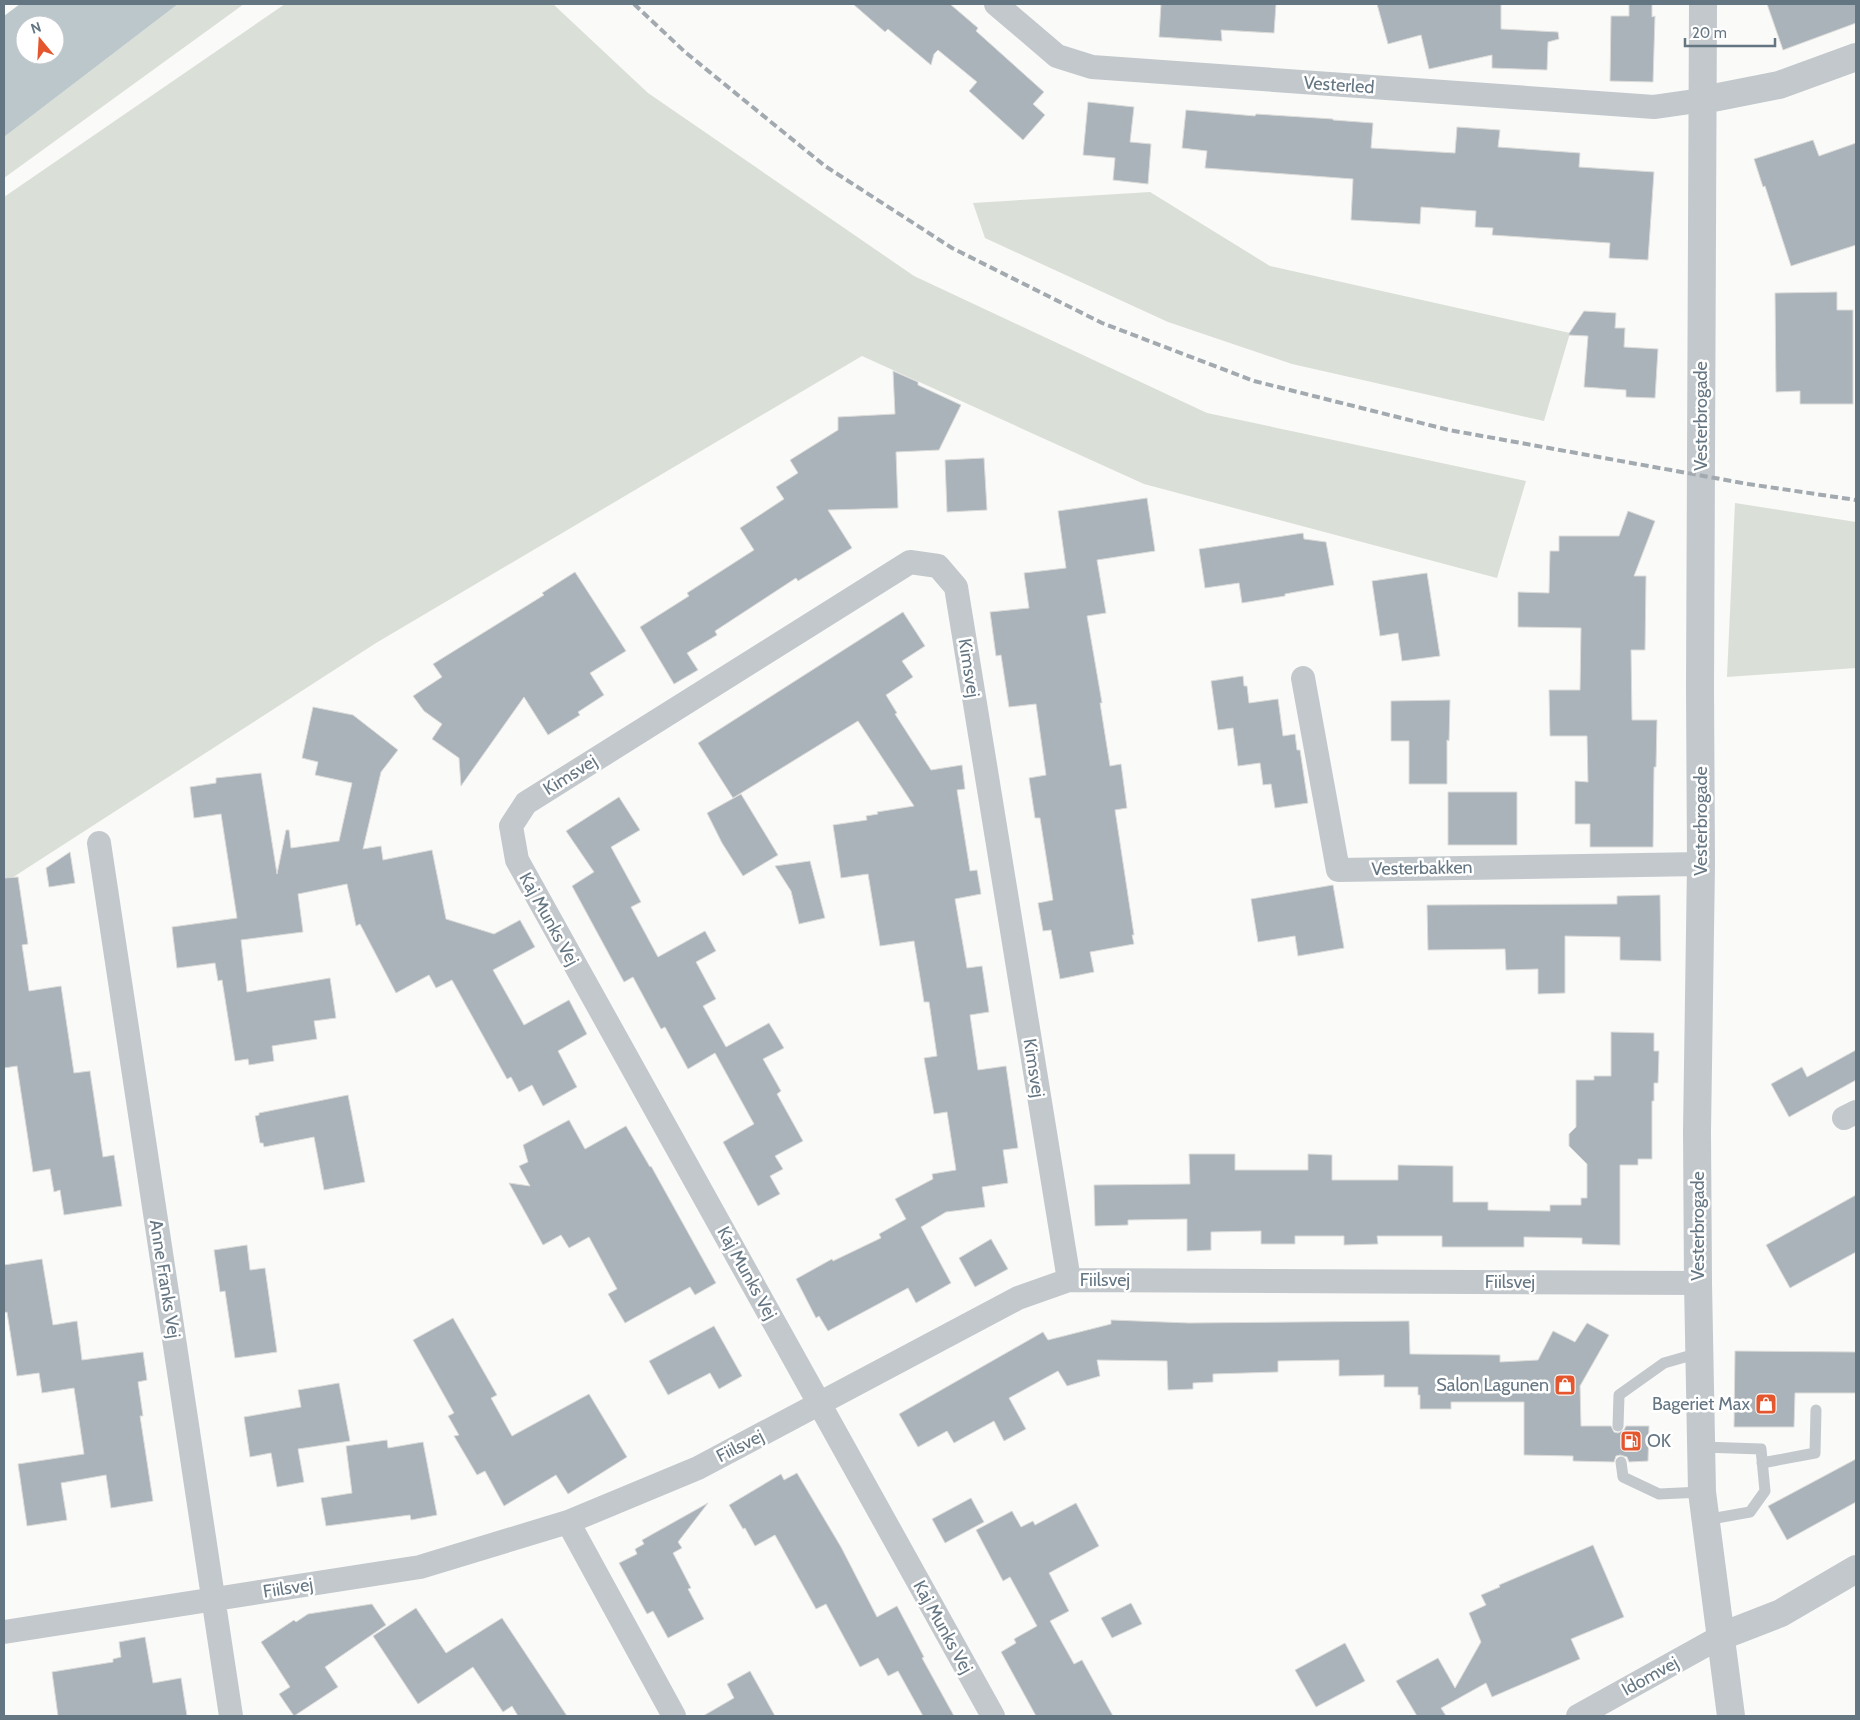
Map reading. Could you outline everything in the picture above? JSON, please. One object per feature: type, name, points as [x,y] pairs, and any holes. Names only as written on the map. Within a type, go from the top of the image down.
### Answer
[{"type":"street","name":"Vesterled","points":[[996,4],[1057,56],[1092,68],[1654,107],[1703,100]]},
{"type":"street","name":"Vesterbrogade","points":[[1703,4],[1701,864],[1697,1132],[1699,1353],[1702,1492],[1731,1716]]},
{"type":"street","points":[[1703,100],[1779,85],[1856,58]]},
{"type":"street","name":"Kimsvej","points":[[510,826],[526,803],[910,562],[938,566],[956,588],[1069,1280]]},
{"type":"street","name":"Vesterbakken","points":[[1303,678],[1338,870],[1701,864]]},
{"type":"street","name":"Kaj Munks Vej","points":[[510,826],[517,860],[993,1716]]},
{"type":"street","name":"Anne Franks Vej","points":[[99,843],[231,1716]]},
{"type":"street","name":"Fiilsvej","points":[[4,1632],[420,1567],[568,1522],[698,1468],[1018,1298],[1069,1280],[1698,1283]]},
{"type":"street","points":[[568,1522],[674,1716]]},
{"type":"street","points":[[1722,1636],[1781,1613],[1856,1569]]},
{"type":"street","name":"Idomvej","points":[[1578,1716],[1722,1636]]},
{"type":"lane","points":[[1618,1426],[1619,1395],[1664,1362],[1699,1353]]},
{"type":"lane","points":[[1762,1463],[1815,1453],[1816,1410]]},
{"type":"lane","points":[[1701,1447],[1761,1449],[1765,1491],[1750,1512],[1706,1520]]},
{"type":"lane","points":[[1621,1462],[1623,1477],[1659,1494],[1702,1492]]},
{"type":"shaded area","points":[[20,4],[178,4],[4,137],[4,16]]},
{"type":"shaded area","points":[[178,4],[244,4],[4,178],[4,137]]},
{"type":"shaded area","points":[[285,4],[553,4],[648,93],[914,276],[1207,413],[1526,481],[1497,578],[1144,484],[862,356],[376,643],[4,883],[4,197]]},
{"type":"shaded area","points":[[1150,192],[1270,266],[1570,333],[1544,421],[1292,364],[1168,322],[985,238],[973,203]]},
{"type":"shaded area","points":[[1735,503],[1856,522],[1856,668],[1727,677]]},
{"type":"building","points":[[853,4],[950,4],[978,28],[976,31],[1044,92],[1033,104],[1045,115],[1023,140],[969,91],[977,82],[938,50],[934,54],[931,65],[888,29],[885,32]]},
{"type":"building","points":[[1161,4],[1276,4],[1274,33],[1221,30],[1222,41],[1159,37]]},
{"type":"building","points":[[1377,4],[1501,4],[1501,29],[1558,32],[1559,39],[1548,42],[1547,70],[1492,68],[1492,55],[1429,69],[1421,35],[1388,44]]},
{"type":"building","points":[[1629,4],[1652,4],[1652,17],[1655,16],[1653,82],[1610,81],[1611,16],[1629,16]]},
{"type":"building","points":[[1767,4],[1856,4],[1856,23],[1783,50]]},
{"type":"building","points":[[1088,102],[1134,107],[1130,142],[1151,144],[1148,184],[1113,180],[1115,158],[1083,155]]},
{"type":"building","points":[[1186,110],[1373,123],[1371,148],[1455,153],[1457,127],[1500,130],[1498,147],[1580,153],[1579,167],[1654,172],[1648,260],[1609,258],[1610,243],[1492,235],[1493,228],[1475,227],[1476,211],[1421,207],[1420,224],[1351,220],[1353,179],[1205,168],[1207,151],[1182,148]]},
{"type":"building","points":[[1813,140],[1819,156],[1856,143],[1856,245],[1791,266],[1765,186],[1763,187],[1754,159]]},
{"type":"building","points":[[1837,292],[1837,310],[1853,310],[1853,404],[1800,404],[1800,391],[1776,392],[1775,293]]},
{"type":"building","points":[[1584,311],[1616,313],[1615,328],[1625,328],[1624,347],[1658,349],[1655,398],[1626,397],[1626,390],[1584,387],[1588,336],[1568,335]]},
{"type":"building","points":[[893,371],[961,405],[939,450],[896,452],[898,508],[828,510],[852,548],[798,581],[796,578],[715,631],[717,635],[687,653],[698,670],[674,684],[640,627],[689,596],[687,593],[754,550],[740,528],[784,499],[776,487],[798,473],[790,460],[838,430],[838,417],[895,414]]},
{"type":"building","points":[[984,458],[987,510],[947,512],[945,460]]},
{"type":"building","points":[[1147,498],[1155,551],[1097,560],[1106,613],[1087,616],[1102,703],[1100,703],[1110,766],[1121,764],[1127,808],[1115,810],[1134,944],[1090,952],[1094,972],[1060,979],[1051,930],[1043,931],[1038,903],[1053,900],[1040,818],[1035,818],[1029,778],[1046,775],[1036,704],[1009,707],[1001,655],[996,656],[990,612],[1029,608],[1024,573],[1066,568],[1058,511]]},
{"type":"building","points":[[1628,511],[1655,521],[1634,576],[1646,576],[1645,650],[1631,650],[1632,720],[1657,720],[1656,767],[1654,767],[1653,847],[1590,847],[1590,824],[1575,824],[1575,781],[1588,782],[1587,736],[1550,736],[1549,690],[1580,690],[1581,628],[1518,627],[1518,592],[1549,593],[1550,551],[1559,551],[1559,536],[1619,536]]},
{"type":"building","points":[[1303,533],[1304,539],[1326,542],[1334,585],[1242,603],[1239,583],[1205,588],[1199,549]]},
{"type":"building","points":[[575,572],[626,651],[590,673],[604,695],[578,712],[580,715],[548,735],[524,697],[461,786],[459,758],[432,739],[442,724],[424,711],[413,696],[442,677],[433,664],[544,595],[542,593]]},
{"type":"building","points":[[1427,573],[1440,656],[1402,661],[1398,633],[1380,636],[1372,581]]},
{"type":"building","points":[[903,612],[925,646],[902,661],[913,677],[886,695],[897,713],[895,714],[931,770],[962,765],[965,789],[957,790],[970,871],[977,870],[981,894],[955,899],[967,968],[982,966],[989,1012],[970,1015],[978,1070],[1006,1066],[1018,1148],[1003,1150],[1008,1183],[982,1187],[985,1207],[946,1212],[921,1227],[951,1283],[916,1303],[908,1288],[828,1331],[819,1316],[816,1318],[796,1279],[832,1259],[833,1261],[881,1238],[879,1234],[906,1219],[895,1199],[933,1179],[932,1174],[956,1170],[947,1112],[934,1114],[924,1058],[937,1056],[929,1002],[924,1002],[914,941],[880,946],[868,874],[841,878],[833,825],[867,820],[866,816],[878,814],[877,812],[914,806],[858,721],[733,798],[698,743]]},
{"type":"building","points":[[1243,676],[1244,686],[1247,686],[1249,703],[1278,699],[1283,736],[1295,734],[1297,750],[1300,750],[1308,803],[1275,808],[1271,784],[1263,785],[1260,763],[1238,766],[1233,728],[1218,730],[1211,681]]},
{"type":"building","points":[[1450,700],[1449,741],[1447,740],[1447,784],[1409,784],[1409,741],[1391,741],[1391,701]]},
{"type":"building","points":[[313,707],[353,715],[398,750],[381,772],[363,849],[381,846],[383,860],[432,850],[446,919],[494,934],[520,920],[535,947],[493,970],[524,1025],[569,1000],[587,1034],[558,1051],[577,1087],[543,1106],[532,1085],[519,1092],[511,1077],[507,1079],[452,980],[436,988],[429,975],[396,993],[360,924],[356,926],[347,884],[298,894],[303,932],[241,940],[247,992],[330,978],[336,1018],[314,1021],[317,1039],[272,1046],[274,1061],[249,1065],[248,1059],[235,1061],[222,980],[218,981],[215,963],[177,968],[172,927],[237,918],[221,814],[194,818],[190,787],[216,783],[216,778],[261,773],[277,874],[286,830],[289,830],[291,848],[339,841],[352,783],[315,775],[318,762],[302,758]]},
{"type":"building","points":[[1448,792],[1517,792],[1517,845],[1448,845]]},
{"type":"building","points":[[741,794],[778,855],[743,876],[722,843],[707,813]]},
{"type":"building","points":[[619,797],[640,830],[611,847],[641,902],[631,907],[658,957],[705,931],[716,951],[696,962],[716,999],[703,1006],[726,1047],[769,1023],[784,1048],[763,1059],[781,1091],[777,1094],[803,1141],[775,1156],[783,1169],[770,1176],[780,1194],[758,1206],[723,1142],[754,1124],[715,1053],[688,1069],[665,1027],[661,1029],[633,977],[624,982],[572,886],[594,872],[566,831]]},
{"type":"building","points":[[70,852],[75,883],[49,887],[46,868]]},
{"type":"building","points":[[810,861],[825,918],[799,924],[791,891],[775,866]]},
{"type":"building","points":[[18,877],[28,944],[22,945],[29,991],[61,986],[74,1073],[90,1071],[103,1157],[114,1155],[122,1206],[64,1215],[60,1190],[54,1192],[50,1169],[33,1172],[17,1066],[4,1068],[4,878]]},
{"type":"building","points":[[1333,885],[1344,948],[1298,956],[1295,936],[1258,942],[1251,899]]},
{"type":"building","points":[[1660,895],[1661,961],[1620,960],[1620,937],[1565,936],[1565,993],[1538,994],[1538,969],[1506,970],[1505,949],[1428,950],[1427,905],[1617,904],[1617,896]]},
{"type":"building","points":[[1611,1032],[1654,1033],[1654,1051],[1659,1051],[1658,1083],[1654,1083],[1654,1101],[1652,1101],[1652,1159],[1638,1159],[1638,1165],[1620,1165],[1620,1245],[1582,1244],[1582,1238],[1524,1237],[1524,1247],[1442,1247],[1442,1236],[1377,1236],[1378,1244],[1344,1245],[1344,1236],[1295,1236],[1295,1244],[1261,1244],[1261,1231],[1211,1232],[1211,1250],[1187,1251],[1187,1219],[1128,1220],[1128,1225],[1095,1226],[1094,1185],[1190,1184],[1189,1154],[1235,1154],[1235,1170],[1308,1170],[1308,1154],[1332,1155],[1332,1180],[1398,1180],[1398,1165],[1453,1166],[1453,1202],[1488,1202],[1488,1210],[1550,1211],[1550,1205],[1581,1205],[1581,1198],[1587,1198],[1587,1164],[1569,1146],[1569,1134],[1576,1127],[1576,1080],[1594,1080],[1594,1076],[1611,1076]]},
{"type":"building","points":[[1856,1050],[1856,1080],[1789,1117],[1771,1084],[1802,1067],[1807,1077]]},
{"type":"building","points":[[348,1095],[365,1182],[324,1190],[314,1137],[264,1147],[263,1143],[260,1143],[255,1116],[259,1115],[259,1113]]},
{"type":"building","points":[[569,1120],[585,1149],[626,1126],[651,1166],[716,1283],[695,1295],[690,1287],[625,1323],[608,1294],[617,1289],[589,1237],[569,1248],[561,1235],[543,1245],[509,1183],[530,1186],[519,1166],[528,1162],[523,1145]]},
{"type":"building","points":[[1856,1195],[1856,1252],[1790,1288],[1766,1245]]},
{"type":"building","points":[[991,1239],[1008,1269],[975,1287],[959,1258]]},
{"type":"building","points":[[247,1245],[250,1270],[265,1268],[277,1352],[235,1358],[225,1291],[220,1292],[214,1250]]},
{"type":"building","points":[[42,1259],[53,1325],[77,1321],[82,1360],[143,1352],[147,1380],[138,1382],[143,1416],[140,1416],[153,1501],[111,1508],[106,1475],[61,1483],[67,1520],[27,1526],[18,1464],[84,1454],[74,1388],[42,1393],[39,1373],[17,1376],[7,1312],[4,1313],[4,1265]]},
{"type":"building","points":[[453,1318],[497,1395],[491,1398],[512,1436],[589,1394],[627,1457],[568,1494],[556,1475],[504,1506],[485,1471],[477,1475],[454,1436],[459,1435],[448,1416],[454,1413],[413,1340]]},
{"type":"building","points":[[1111,1320],[1189,1323],[1409,1321],[1410,1354],[1500,1355],[1500,1362],[1538,1360],[1553,1331],[1575,1342],[1587,1323],[1609,1335],[1580,1386],[1581,1426],[1611,1426],[1614,1432],[1618,1433],[1624,1430],[1626,1426],[1649,1426],[1648,1461],[1629,1462],[1627,1457],[1620,1455],[1616,1456],[1614,1462],[1573,1461],[1573,1456],[1524,1455],[1524,1402],[1451,1402],[1451,1409],[1420,1409],[1418,1387],[1384,1387],[1384,1375],[1339,1376],[1339,1360],[1278,1361],[1278,1372],[1213,1374],[1213,1382],[1193,1383],[1193,1389],[1168,1390],[1167,1361],[1097,1360],[1100,1376],[1067,1386],[1058,1371],[1009,1398],[1026,1429],[1004,1441],[994,1421],[954,1443],[947,1431],[918,1447],[899,1414],[1043,1332],[1048,1340],[1111,1324]]},
{"type":"building","points":[[714,1326],[742,1376],[719,1389],[710,1373],[668,1395],[649,1361]]},
{"type":"building","points":[[1735,1351],[1856,1352],[1856,1393],[1795,1393],[1794,1427],[1734,1427]]},
{"type":"building","points":[[339,1383],[350,1441],[298,1449],[304,1482],[277,1487],[271,1453],[250,1457],[244,1417],[301,1407],[298,1390]]},
{"type":"building","points":[[387,1440],[388,1448],[423,1442],[437,1515],[411,1520],[410,1515],[326,1526],[321,1498],[352,1493],[346,1446]]},
{"type":"building","points":[[1856,1459],[1856,1502],[1787,1540],[1768,1506]]},
{"type":"building","points":[[797,1473],[841,1547],[877,1617],[897,1606],[924,1657],[922,1658],[954,1716],[923,1716],[898,1671],[888,1676],[878,1658],[860,1667],[826,1604],[816,1609],[775,1535],[755,1546],[745,1528],[743,1529],[729,1505],[781,1474],[784,1480]]},
{"type":"building","points":[[971,1498],[984,1522],[945,1543],[932,1519]]},
{"type":"building","points":[[708,1503],[678,1542],[682,1548],[673,1553],[691,1588],[688,1589],[704,1619],[668,1638],[653,1611],[647,1614],[619,1563],[637,1554],[635,1549],[644,1544],[642,1540]]},
{"type":"building","points":[[1076,1503],[1099,1546],[1049,1573],[1069,1611],[1050,1621],[1074,1664],[1082,1660],[1113,1716],[1036,1716],[1001,1652],[1016,1643],[1014,1639],[1037,1626],[1010,1577],[1003,1581],[976,1530],[1012,1511],[1021,1527],[1033,1521],[1035,1525]]},
{"type":"building","points":[[1593,1545],[1624,1617],[1571,1639],[1580,1659],[1492,1697],[1486,1683],[1441,1708],[1446,1716],[1417,1716],[1396,1681],[1438,1658],[1455,1688],[1481,1642],[1469,1613],[1486,1605],[1481,1595],[1500,1587],[1499,1585]]},
{"type":"building","points":[[1131,1603],[1142,1624],[1112,1638],[1101,1618]]},
{"type":"building","points":[[372,1604],[386,1625],[325,1667],[338,1687],[294,1716],[279,1694],[290,1687],[261,1642],[294,1620],[296,1622],[308,1614]]},
{"type":"building","points":[[416,1608],[446,1653],[502,1618],[567,1716],[518,1716],[512,1706],[503,1712],[473,1667],[418,1704],[373,1636]]},
{"type":"building","points":[[145,1637],[153,1683],[181,1678],[187,1716],[58,1716],[52,1672],[113,1662],[113,1659],[121,1657],[119,1642]]},
{"type":"building","points":[[1345,1643],[1365,1681],[1316,1707],[1295,1670]]},
{"type":"building","points":[[750,1671],[775,1716],[703,1716],[734,1698],[727,1684]]},
{"type":"railway","points":[[634,4],[685,52],[825,166],[952,248],[1102,323],[1254,381],[1449,430],[1748,484],[1856,500]]},
{"type":"place","name":"Salon Lagunen","points":[[1565,1385]]},
{"type":"place","name":"Bageriet Max","points":[[1766,1404]]},
{"type":"place","name":"OK","points":[[1631,1441]]}]
